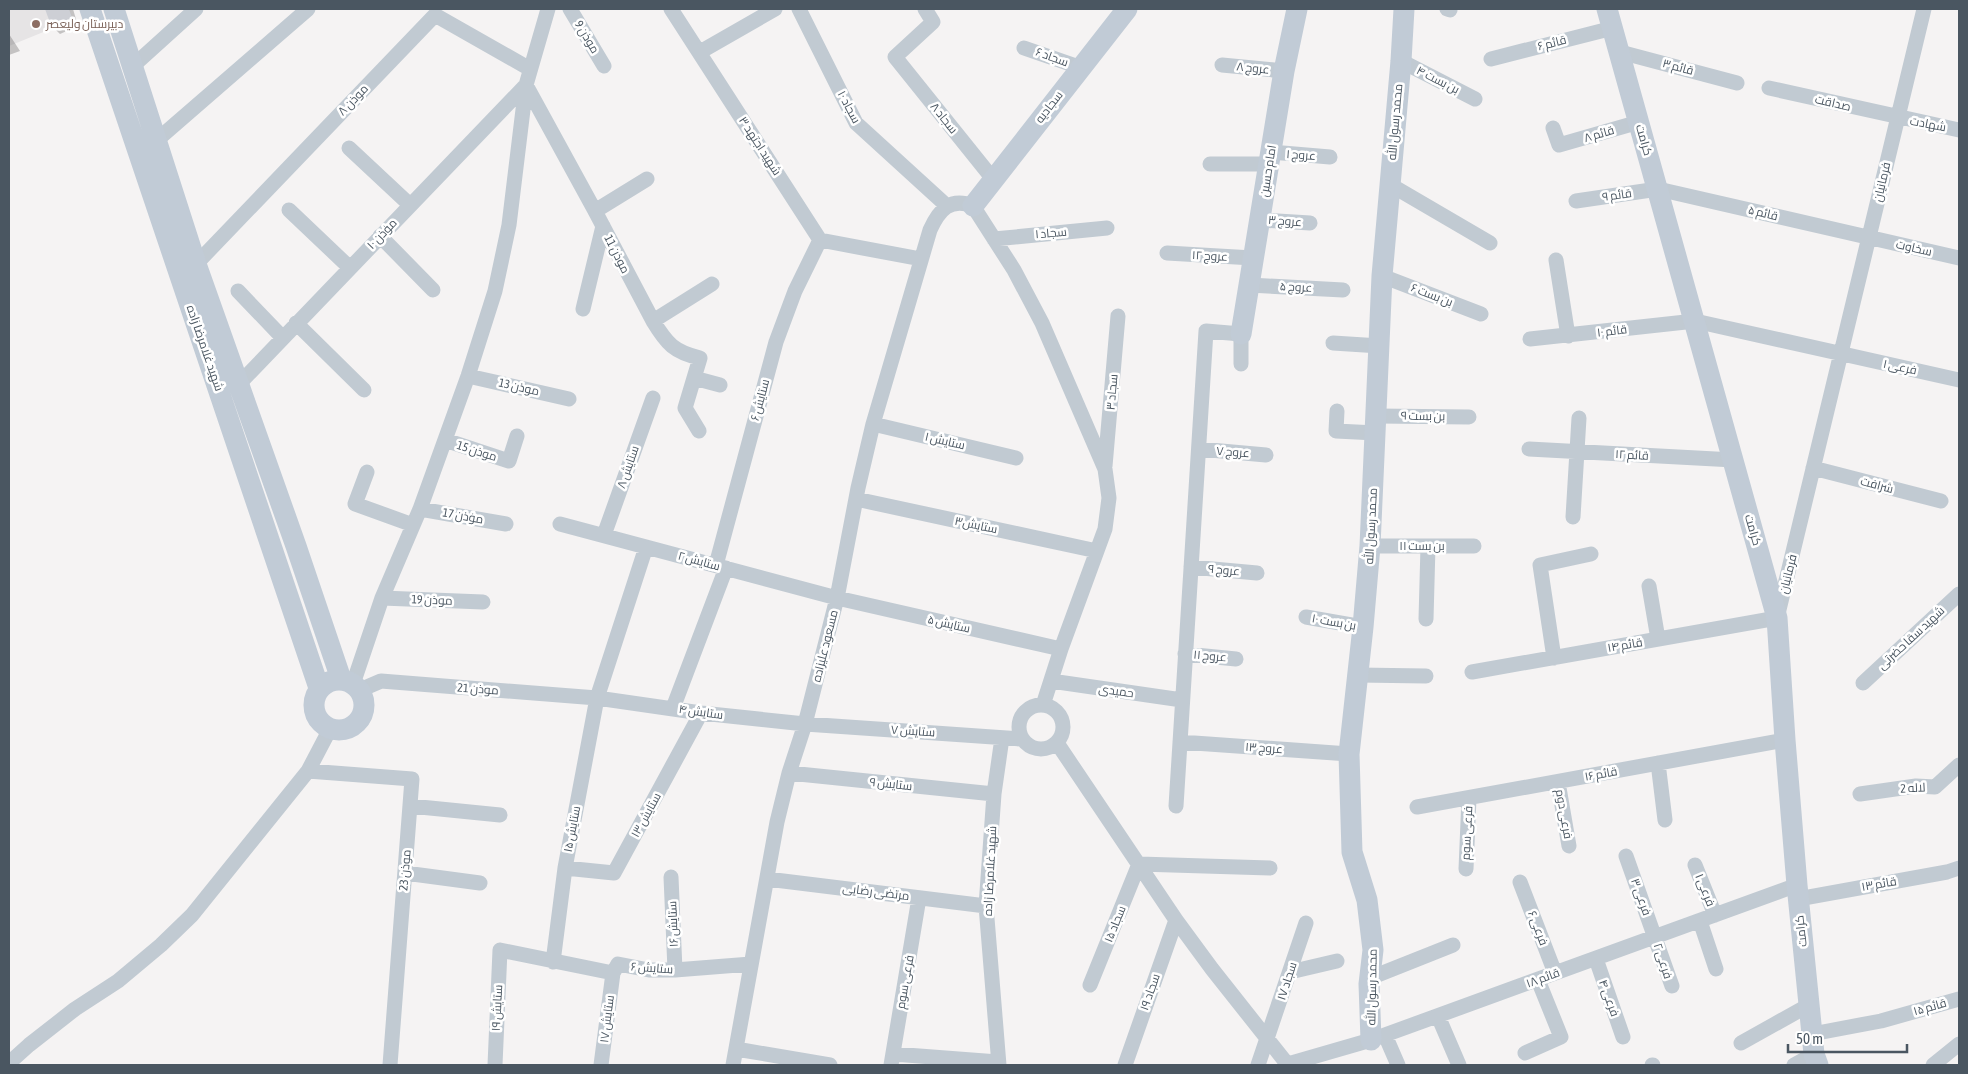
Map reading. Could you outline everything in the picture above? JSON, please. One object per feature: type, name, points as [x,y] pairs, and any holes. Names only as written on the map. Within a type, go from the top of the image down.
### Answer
[{"type":"street","name":"شهید غلامرضا زاده","points":[[90,9],[319,688]]},
{"type":"street","name":"شهید غلامرضا زاده","points":[[114,9],[196,264],[238,385],[296,546],[351,684]]},
{"type":"street","points":[[133,66],[196,9]]},
{"type":"street","points":[[157,140],[308,9]]},
{"type":"street","points":[[351,684],[382,598],[420,509],[484,329],[503,259],[509,225],[526,85],[548,9]]},
{"type":"street","name":"موذن 9","points":[[570,9],[604,66]]},
{"type":"street","name":"شهید اجتهد ۳","points":[[672,9],[820,240]]},
{"type":"street","points":[[700,52],[775,9]]},
{"type":"street","name":"سجاد ۱۰","points":[[799,9],[856,123],[946,206]]},
{"type":"street","name":"سجاد ۸","points":[[925,9],[933,22],[895,58],[993,179]]},
{"type":"street","name":"سجادیه","points":[[973,206],[1079,67],[1126,9]]},
{"type":"street","name":"امام حسین","points":[[1241,334],[1284,71],[1297,9]]},
{"type":"street","name":"محمد رسول الله","points":[[1378,1038],[1370,978],[1374,950],[1367,900],[1352,852],[1349,754],[1370,546],[1377,424],[1382,276],[1404,9]]},
{"type":"street","name":"فرمانیان","points":[[1777,618],[1924,9]]},
{"type":"street","name":"موذن ۸","points":[[196,264],[435,15],[530,69]]},
{"type":"street","name":"کرامت","points":[[1610,18],[1777,618],[1798,892],[1815,1051]]},
{"type":"street","name":"قائم ۶","points":[[1491,59],[1610,18]]},
{"type":"street","name":"سجاد ۶","points":[[1024,48],[1079,67]]},
{"type":"street","name":"قائم ۳","points":[[1620,52],[1737,83]]},
{"type":"street","name":"بن بست ۴","points":[[1401,62],[1476,99]]},
{"type":"street","name":"عروج ۸","points":[[1222,65],[1284,71]]},
{"type":"street","name":"موٰذن ۱۰","points":[[238,385],[296,322],[526,85]]},
{"type":"street","name":"موذن 11","points":[[526,85],[653,322],[664,339],[681,354],[700,358],[685,408],[699,432]]},
{"type":"street","name":"صداقت","points":[[1769,88],[1898,118]]},
{"type":"street","name":"شهادت","points":[[1898,118],[1959,130]]},
{"type":"street","name":"قائم ۸","points":[[1553,128],[1559,145],[1639,122]]},
{"type":"street","points":[[349,148],[410,204]]},
{"type":"street","name":"عروج ۱","points":[[1210,164],[1270,158],[1330,157]]},
{"type":"street","points":[[595,211],[648,179]]},
{"type":"street","points":[[1389,184],[1490,243]]},
{"type":"street","name":"قائم ۵","points":[[1658,189],[1869,237]]},
{"type":"street","name":"قائم ۹","points":[[1576,201],[1658,189]]},
{"type":"street","points":[[946,206],[963,202],[973,206],[1014,270],[1042,323],[1105,469],[1108,498],[1105,529],[1043,705]]},
{"type":"street","name":"مسعود علیزاده","points":[[733,1065],[788,773],[805,724],[838,598],[856,499],[873,424],[930,230],[936,216],[946,206]]},
{"type":"street","points":[[289,210],[349,268]]},
{"type":"street","name":"عروج ۳","points":[[1260,220],[1310,223]]},
{"type":"street","points":[[583,309],[603,226]]},
{"type":"street","name":"سجاد ۱","points":[[994,239],[1108,228]]},
{"type":"street","points":[[380,236],[433,290]]},
{"type":"street","name":"سخاوت","points":[[1869,237],[1959,258]]},
{"type":"street","points":[[820,240],[921,259]]},
{"type":"street","name":"ستایش ۶","points":[[721,567],[776,342],[795,290],[820,240]]},
{"type":"street","name":"عروج ۱۲","points":[[1167,253],[1253,258]]},
{"type":"street","points":[[1556,260],[1568,336]]},
{"type":"street","name":"بن بست ۶","points":[[1382,276],[1482,314]]},
{"type":"street","points":[[653,322],[712,284]]},
{"type":"street","name":"عروج ۵","points":[[1249,285],[1343,290]]},
{"type":"street","points":[[238,290],[282,337]]},
{"type":"street","name":"سجاد ۳","points":[[1105,469],[1118,316]]},
{"type":"street","points":[[1695,321],[1841,354]]},
{"type":"street","name":"قائم ۱۰","points":[[1530,340],[1695,321]]},
{"type":"street","points":[[296,322],[364,390]]},
{"type":"street","points":[[1176,806],[1206,331],[1241,334],[1241,364]]},
{"type":"street","points":[[1333,343],[1380,346]]},
{"type":"street","name":"فرعی ۱","points":[[1841,354],[1959,380]]},
{"type":"street","name":"موذن 13","points":[[468,376],[569,399]]},
{"type":"street","points":[[694,378],[720,385]]},
{"type":"street","name":"ستایش ۸","points":[[604,536],[653,398]]},
{"type":"street","name":"بن بست ۹","points":[[1337,411],[1336,431],[1377,424],[1469,417]]},
{"type":"street","points":[[1573,517],[1579,418]]},
{"type":"street","name":"ستایش ۱","points":[[873,424],[1016,458]]},
{"type":"street","name":"موذن 15","points":[[445,440],[509,461],[517,436]]},
{"type":"street","name":"عروج ۷","points":[[1199,449],[1266,454]]},
{"type":"street","name":"قائم ۱۲","points":[[1530,450],[1734,460]]},
{"type":"street","name":"شرافت","points":[[1813,468],[1941,501]]},
{"type":"street","points":[[367,472],[355,504],[414,525]]},
{"type":"street","name":"ستایش۳","points":[[856,499],[1097,551]]},
{"type":"street","name":"موٰذن 17","points":[[420,509],[506,524]]},
{"type":"street","name":"ستایش ۲","points":[[560,524],[838,598]]},
{"type":"street","points":[[597,698],[646,546]]},
{"type":"street","name":"بن بست ۱۱","points":[[1370,546],[1474,546]]},
{"type":"street","points":[[1426,619],[1428,546]]},
{"type":"street","points":[[1554,658],[1540,564],[1590,554]]},
{"type":"street","points":[[673,708],[721,567]]},
{"type":"street","name":"عروج ۹","points":[[1191,568],[1257,573]]},
{"type":"street","points":[[1649,586],[1658,639]]},
{"type":"street","name":"شهید سقا حضرتی","points":[[1863,682],[1959,594]]},
{"type":"street","name":"موذن 19","points":[[382,598],[483,602]]},
{"type":"street","name":"ستایش ۵","points":[[838,598],[1061,650]]},
{"type":"street","name":"بن بست ۱۰","points":[[1306,617],[1363,627]]},
{"type":"street","name":"قائم ۱۴","points":[[1472,672],[1777,618]]},
{"type":"street","name":"عروج ۱۱","points":[[1185,654],[1236,659]]},
{"type":"street","points":[[1358,675],[1426,676]]},
{"type":"street","points":[[329,681],[351,684],[364,704],[361,716],[354,725],[342,730],[330,728],[320,722],[314,711],[314,699],[319,688],[329,681]]},
{"type":"street","name":"موذن 21","points":[[351,684],[381,682],[597,698]]},
{"type":"street","name":"حمیدی","points":[[1051,682],[1182,700]]},
{"type":"street","name":"ستایش ۴","points":[[597,698],[702,713],[805,724]]},
{"type":"street","name":"ستایش ۱۵","points":[[553,962],[565,868],[597,698]]},
{"type":"street","points":[[1043,705],[1053,708],[1060,715],[1063,725],[1062,735],[1057,743],[1048,749],[1038,750],[1028,746],[1022,739],[1018,730],[1019,720],[1025,711],[1033,706],[1043,705]]},
{"type":"street","name":"ستایش ۱۳","points":[[565,868],[614,873],[702,713]]},
{"type":"street","name":"ستایش ۷","points":[[805,724],[1022,739]]},
{"type":"street","points":[[9,1063],[75,1009],[118,981],[186,921],[308,771],[330,728]]},
{"type":"street","name":"شهید غلامرضا زاده","points":[[998,1063],[986,906],[994,794],[1002,738]]},
{"type":"street","name":"قائم ۱۶","points":[[1417,807],[1785,740]]},
{"type":"street","name":"عروج ۱۳","points":[[1180,742],[1349,754]]},
{"type":"street","points":[[1057,743],[1176,920],[1288,1065]]},
{"type":"street","points":[[1658,764],[1665,820]]},
{"type":"street","name":"لاله 2","points":[[1860,794],[1916,786],[1935,787],[1959,765]]},
{"type":"street","name":"موذن 23","points":[[308,771],[412,779],[390,1065]]},
{"type":"street","name":"ستایش ۹","points":[[788,773],[994,794]]},
{"type":"street","name":"فرعی دوم","points":[[1558,782],[1569,846]]},
{"type":"street","name":"فرعی سوم","points":[[1466,869],[1469,798]]},
{"type":"street","points":[[410,806],[500,815]]},
{"type":"street","name":"فرعی ۳","points":[[1626,856],[1655,937]]},
{"type":"street","points":[[1139,864],[1270,868]]},
{"type":"street","name":"سجاد ۱۵","points":[[1090,985],[1139,864]]},
{"type":"street","name":"فرعی ۱","points":[[1695,865],[1715,915]]},
{"type":"street","name":"قائم ۱۳","points":[[1798,892],[1947,872],[1959,868]]},
{"type":"street","points":[[405,873],[480,883]]},
{"type":"street","name":"ستایش ۱۶","points":[[671,877],[675,970]]},
{"type":"street","name":"مرتضی رضایی","points":[[767,878],[986,906]]},
{"type":"street","name":"فرعی ۶","points":[[1520,882],[1555,974]]},
{"type":"street","name":"قائم ۱۸","points":[[1288,1065],[1378,1038],[1715,915],[1798,892]]},
{"type":"street","name":"فرعی سوم","points":[[892,1059],[919,898]]},
{"type":"street","name":"سجاد ۱۹","points":[[1125,1065],[1176,920]]},
{"type":"street","points":[[1700,921],[1716,969]]},
{"type":"street","name":"سجاد ۱۷","points":[[1258,1065],[1306,923]]},
{"type":"street","name":"فرعی ۲","points":[[1655,937],[1672,986]]},
{"type":"street","points":[[1370,978],[1454,945]]},
{"type":"street","name":"ستایش ۶","points":[[500,950],[613,973],[618,964],[649,970],[675,970],[751,964]]},
{"type":"street","name":"ستایش ۱۹","points":[[495,1065],[500,950]]},
{"type":"street","name":"فرعی ۴","points":[[1596,959],[1623,1037]]},
{"type":"street","points":[[1290,972],[1337,960]]},
{"type":"street","name":"ستایش ۱۷","points":[[601,1065],[613,973]]},
{"type":"street","points":[[1525,1053],[1561,1037],[1538,980]]},
{"type":"street","name":"قائم ۱۵","points":[[1794,1065],[1815,1051],[1882,1021],[1959,999]]},
{"type":"street","points":[[1741,1042],[1809,1005]]},
{"type":"street","points":[[1438,1016],[1459,1065]]},
{"type":"street","points":[[1378,1038],[1398,1065]]},
{"type":"street","points":[[1933,1065],[1959,1044]]},
{"type":"street","points":[[736,1049],[830,1065]]},
{"type":"street","points":[[892,1059],[998,1063]]},
{"type":"shaded area","name":"دبیرستان ولیعصر","points":[[9,9],[69,9],[73,20],[9,46]]},
{"type":"building","points":[[45,9],[69,9],[73,20],[52,28]]},
{"type":"place","name":"دبیرستان ولیعصر","points":[[36,24]]}]
